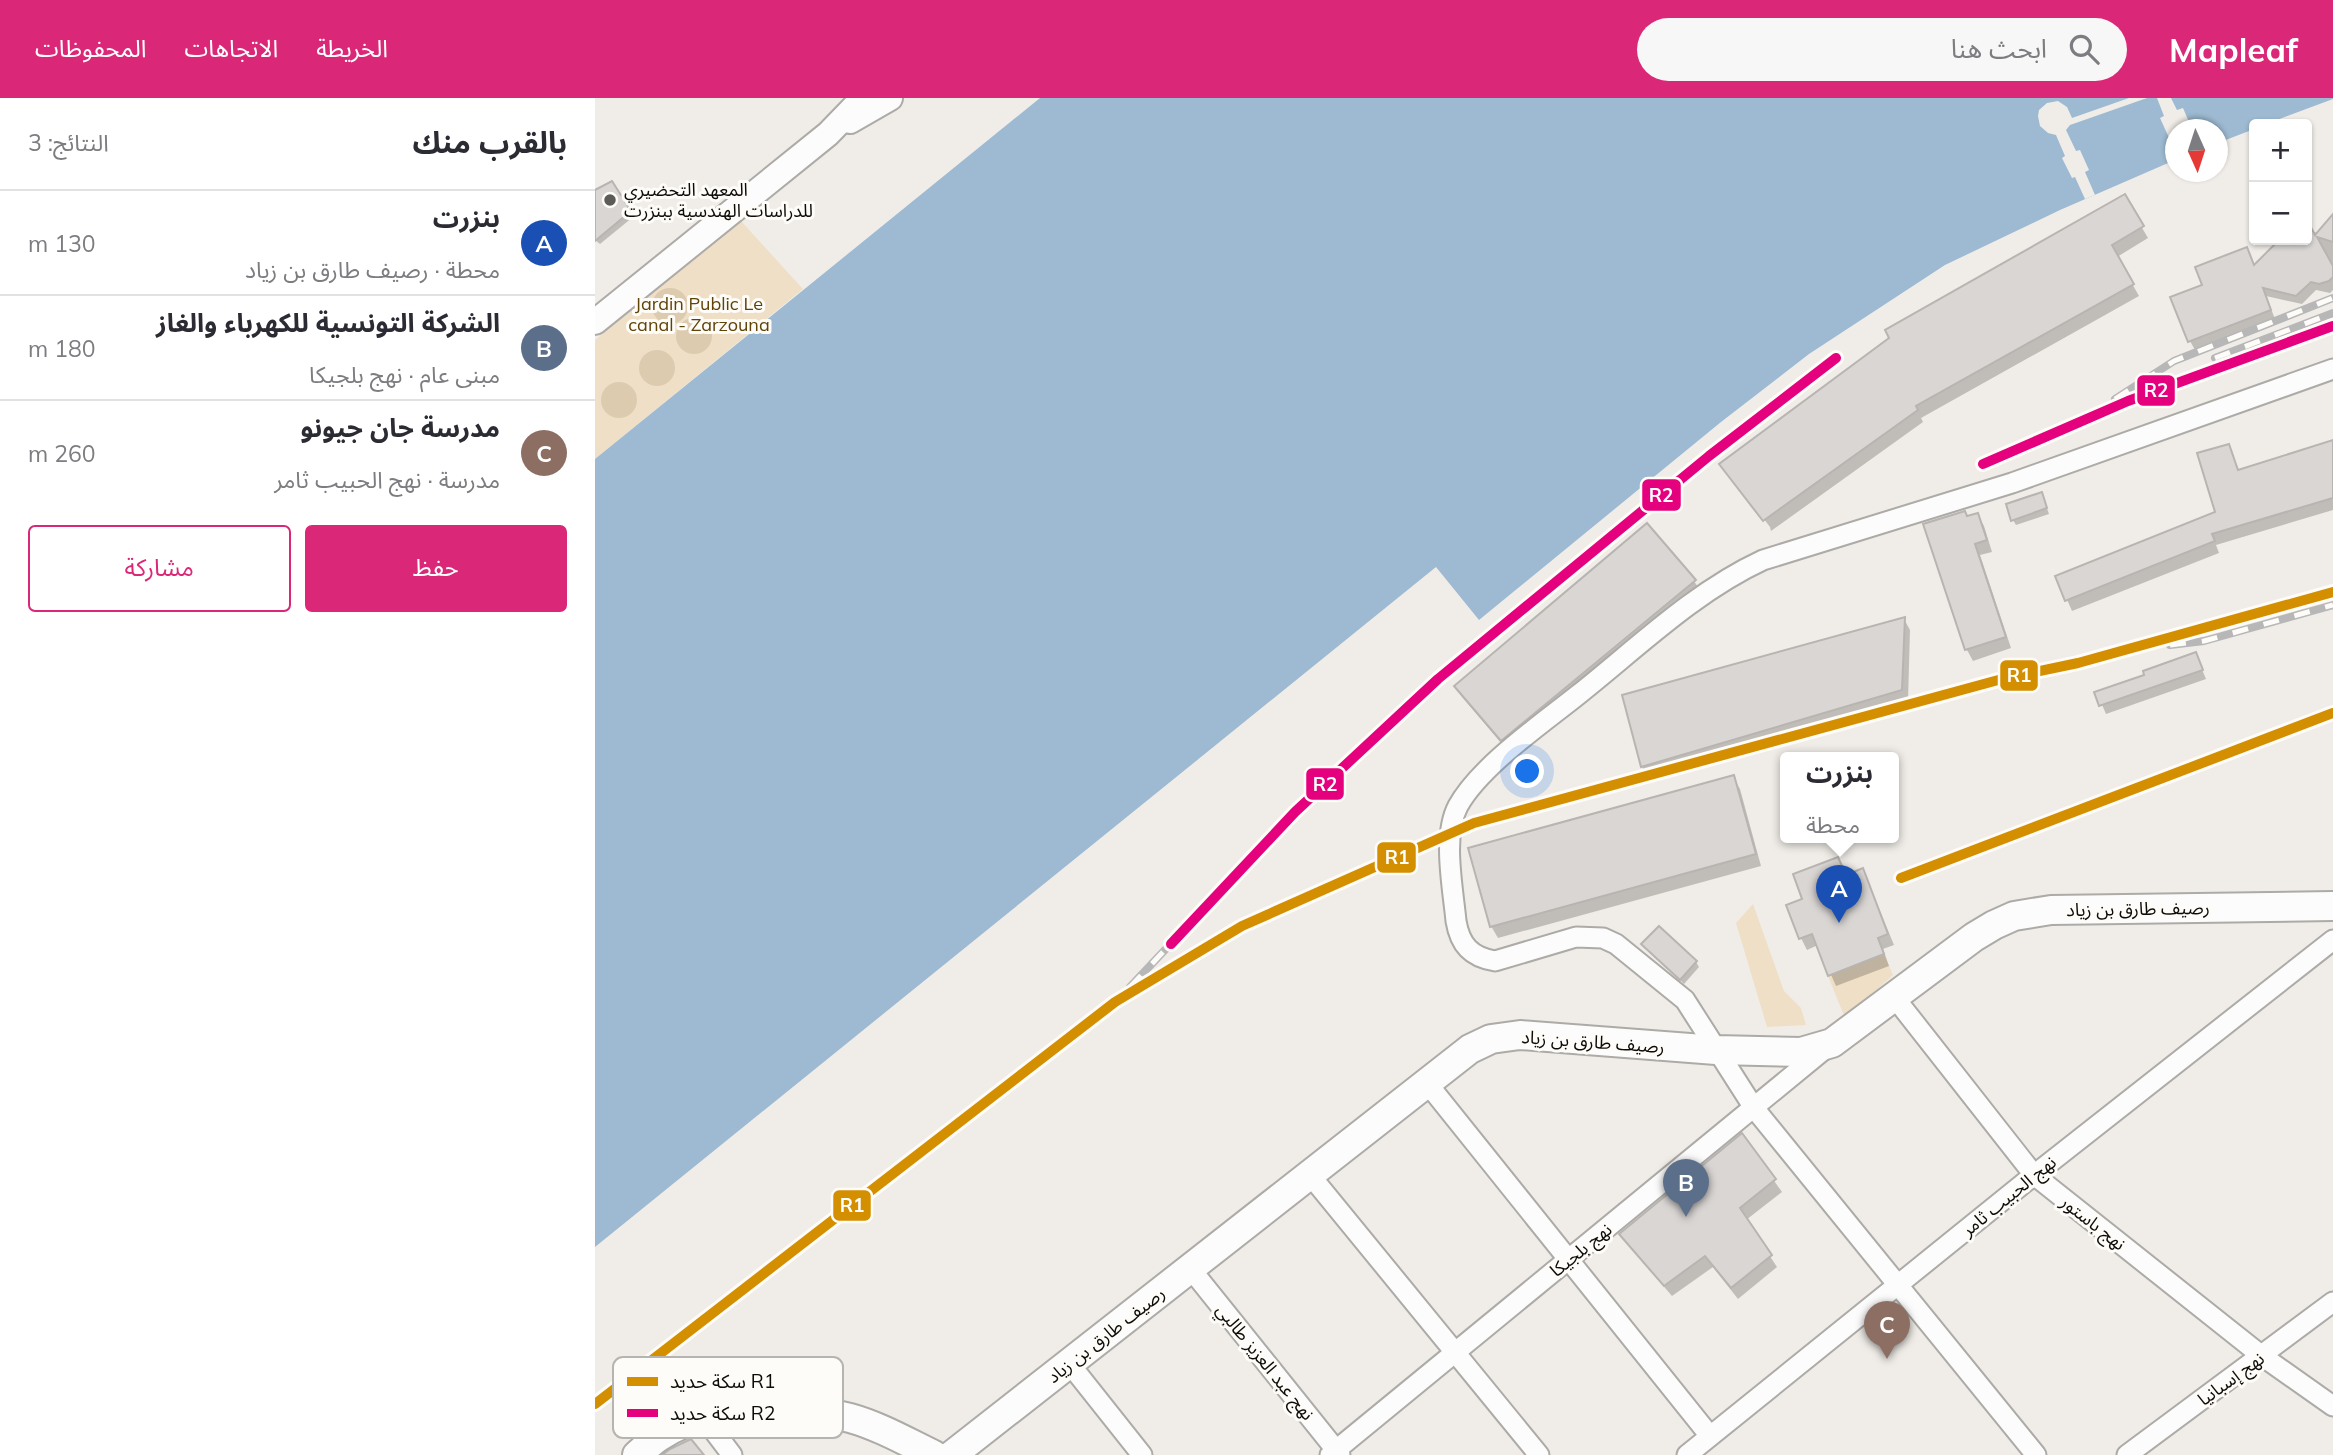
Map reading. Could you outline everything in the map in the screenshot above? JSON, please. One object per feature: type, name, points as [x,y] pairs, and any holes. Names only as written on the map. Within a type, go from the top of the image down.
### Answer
[{"type":"main road","name":"رصيف طارق بن زياد","points":[[952,1455],[1470,1049],[1492,1039],[1520,1035],[1716,1050],[1801,1052],[1832,1043],[1974,937],[2014,916],[2051,910],[2333,906]]},
{"type":"main road","points":[[843,1417],[934,1455]]},
{"type":"main road","points":[[637,1455],[658,1438]]},
{"type":"street","points":[[595,322],[828,134],[855,105],[890,98]]},
{"type":"street","points":[[2036,1455],[1754,1108],[1685,1000],[1616,944],[1603,938],[1576,937],[1495,961],[1483,959],[1464,945],[1455,921],[1450,833],[1458,806],[1479,779],[1510,750],[1731,575],[1763,560],[2061,466],[2333,369]]},
{"type":"street","name":"نهج الحبيب ثامر","points":[[1687,1455],[2034,1175],[2333,940]]},
{"type":"street","name":"نهج باستور","points":[[1895,998],[2034,1175],[2262,1356],[2333,1406]]},
{"type":"street","name":"نهج بلجيكا","points":[[1336,1453],[1832,1043]]},
{"type":"street","points":[[1427,1083],[1710,1436]]},
{"type":"street","points":[[1310,1175],[1539,1455]]},
{"type":"street","name":"نهج عبد العزيز طالبي","points":[[1190,1268],[1336,1453]]},
{"type":"street","name":"نهج إسبانيا","points":[[2127,1455],[2333,1302]]},
{"type":"street","points":[[1069,1363],[1142,1455]]},
{"type":"street","points":[[719,1438],[731,1455]]},
{"type":"green space","name":"Jardin Public Le canal - Zarzouna","points":[[741,221],[803,289],[595,459],[595,340]]},
{"type":"green space","points":[[1753,904],[1784,991],[1801,1008],[1806,1025],[1767,1027],[1736,923]]},
{"type":"green space","points":[[1884,954],[1893,975],[1845,1018],[1828,976]]},
{"type":"shaded area","points":[[670,288],[683,293],[688,306],[683,319],[670,324],[657,319],[652,306],[657,293]]},
{"type":"shaded area","points":[[694,318],[707,323],[712,336],[707,349],[694,354],[681,349],[676,336],[681,323]]},
{"type":"shaded area","points":[[657,350],[670,355],[675,368],[670,381],[657,386],[644,381],[639,368],[644,355]]},
{"type":"shaded area","points":[[619,382],[632,387],[637,400],[632,413],[619,418],[606,413],[601,400],[606,387]]},
{"type":"water","points":[[1040,98],[2333,98],[2279,119],[2249,119],[2249,131],[2228,139],[2228,119],[2165,119],[2165,164],[2060,210],[1945,265],[1809,354],[1721,422],[1479,620],[1436,567],[595,1247],[595,459]]},
{"type":"pier","points":[[2129,98],[2147,98],[2070,125],[2066,130],[2076,151],[2080,150],[2089,170],[2085,172],[2095,195],[2085,199],[2062,158],[2065,156],[2056,135],[2048,133],[2040,126],[2039,110],[2047,103],[2058,101],[2067,107],[2072,118]]},
{"type":"pier","points":[[2157,98],[2171,98],[2177,110],[2183,108],[2188,119],[2165,119],[2165,129],[2160,118],[2164,116]]},
{"type":"building","name":"المعهد التحضيري للدراسات الهندسية ببنزرت","points":[[612,181],[631,211],[595,241],[595,190]]},
{"type":"building","points":[[2125,194],[2144,226],[2112,245],[2134,284],[1916,406],[1918,410],[1763,521],[1719,464],[1889,338],[1885,330]]},
{"type":"building","points":[[2333,214],[2333,242],[2317,237],[2333,266],[2333,277],[2329,281],[2319,284],[2311,282],[2296,296],[2263,288],[2271,310],[2188,342],[2170,297],[2202,285],[2195,267],[2247,247],[2254,265],[2274,245],[2312,245],[2312,229],[2315,235]]},
{"type":"building","points":[[2333,440],[2333,498],[2212,534],[2215,541],[2065,601],[2055,576],[2215,512],[2197,453],[2229,444],[2238,470]]},
{"type":"building","points":[[2042,492],[2047,508],[2011,521],[2006,504]]},
{"type":"building","points":[[1965,511],[1967,516],[1978,513],[1987,540],[1975,544],[2006,637],[1965,650],[1923,524]]},
{"type":"building","points":[[1647,523],[1696,580],[1501,741],[1454,686]]},
{"type":"building","points":[[1905,617],[1902,690],[1641,767],[1622,695]]},
{"type":"building","points":[[2196,652],[2203,670],[2099,706],[2094,692],[2144,675],[2143,671]]},
{"type":"building","points":[[1734,775],[1756,854],[1490,927],[1468,848]]},
{"type":"building","points":[[1838,857],[1846,875],[1863,868],[1888,934],[1878,938],[1884,954],[1828,976],[1812,934],[1799,939],[1786,905],[1802,899],[1793,874]]},
{"type":"building","points":[[1659,926],[1697,961],[1680,980],[1641,944]]},
{"type":"building","points":[[1742,1133],[1776,1179],[1740,1208],[1772,1255],[1731,1288],[1705,1256],[1664,1286],[1619,1234]]},
{"type":"building","points":[[691,1439],[704,1455],[662,1455],[670,1449]]},
{"type":"railway","points":[[2115,399],[2174,361],[2333,298]]},
{"type":"railway","points":[[2215,358],[2333,313]]},
{"type":"railway","points":[[1983,464],[2128,401],[2333,326]]},
{"type":"railway","points":[[1130,987],[1295,812],[1438,679],[1709,456],[1836,358]]},
{"type":"railway","points":[[656,1357],[1115,1002],[1242,926],[1474,823],[2002,679],[2078,663],[2333,592]]},
{"type":"railway","points":[[2170,645],[2204,641],[2333,605]]},
{"type":"railway","points":[[595,1404],[613,1390]]},
{"type":"rail line","name":"R2","points":[[1983,464],[2128,401],[2333,326]]},
{"type":"rail line","name":"R2","points":[[1171,944],[1295,812],[1438,679],[1709,456],[1836,358]]},
{"type":"rail line","name":"R1","points":[[656,1357],[1115,1002],[1242,926],[1474,823],[2002,679],[2078,663],[2333,592]]},
{"type":"rail line","name":"R1","points":[[1901,878],[2333,713]]},
{"type":"rail line","name":"R1","points":[[595,1404],[613,1390]]},
{"type":"place","name":"المعهد التحضيري للدراسات الهندسية ببنزرت","points":[[610,200]]},
{"type":"place","name":"بنزرت","points":[[1839,923]]},
{"type":"place","name":"الشركة التونسية للكهرباء والغاز","points":[[1686,1217]]},
{"type":"place","name":"مدرسة جان جيونو","points":[[1887,1359]]}]
